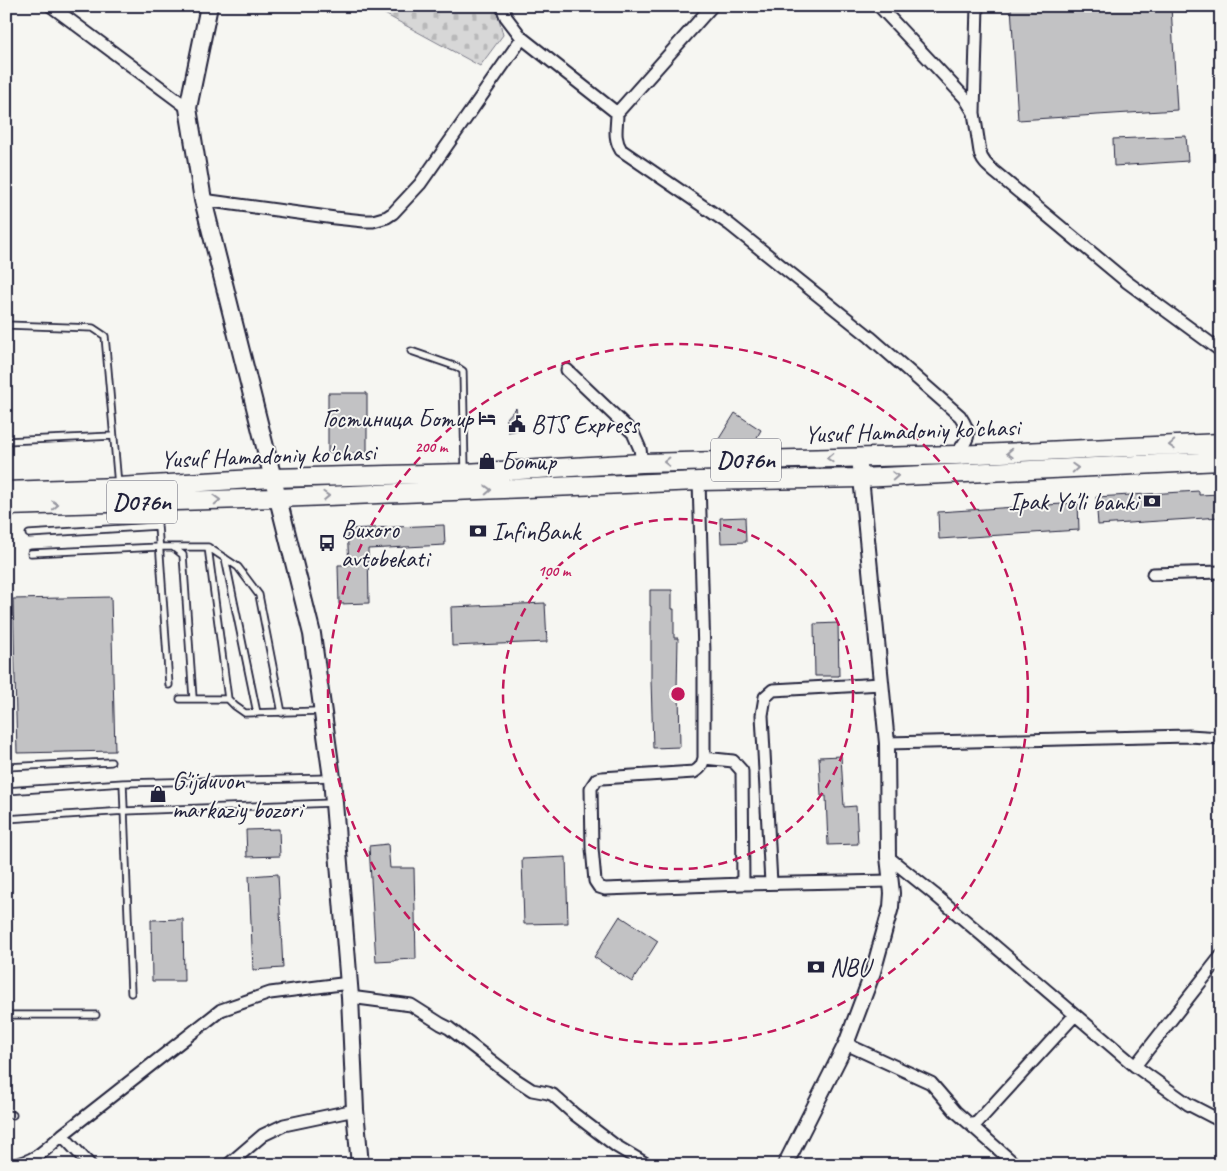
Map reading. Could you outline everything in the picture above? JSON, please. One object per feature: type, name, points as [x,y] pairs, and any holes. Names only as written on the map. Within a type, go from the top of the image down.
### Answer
[{"type":"main road","points":[[209,6],[188,108],[203,200],[312,634],[332,778],[350,990],[355,1110],[360,1165]]},
{"type":"main road","name":"Yusuf Hamadoniy ko'chasi","points":[[6,491],[272,478],[465,473],[642,463],[956,455],[1221,443]]},
{"type":"main road","name":"Yusuf Hamadoniy ko'chasi","points":[[6,506],[277,498],[699,481],[861,478],[1221,461]]},
{"type":"street","points":[[51,6],[188,108]]},
{"type":"street","points":[[502,6],[506,17],[522,38],[617,113]]},
{"type":"street","points":[[712,6],[617,113],[617,143],[621,150],[729,224],[870,337],[960,416],[968,429],[967,438],[956,455]]},
{"type":"street","points":[[879,6],[959,90],[974,113]]},
{"type":"street","points":[[977,6],[974,113],[982,159],[1127,282],[1221,351]]},
{"type":"street","points":[[203,200],[364,221],[387,217],[420,184],[522,38]]},
{"type":"street","points":[[567,370],[634,433],[640,449],[642,463]]},
{"type":"street","points":[[785,1165],[846,1044],[873,972],[891,907],[892,893],[888,857],[887,743],[859,457]]},
{"type":"street","points":[[699,481],[704,653],[704,758],[701,767],[694,772],[596,779],[591,788],[592,848],[596,881],[599,887],[605,889],[891,881]]},
{"type":"street","points":[[1154,574],[1221,572]]},
{"type":"street","points":[[771,883],[762,715],[765,698],[773,690],[882,684]]},
{"type":"street","points":[[887,743],[1189,736],[1221,738]]},
{"type":"street","points":[[704,758],[733,761],[742,771],[743,884]]},
{"type":"street","points":[[888,857],[1135,1066],[1188,1104],[1221,1121]]},
{"type":"street","points":[[1135,1066],[1221,956]]},
{"type":"street","points":[[13,1165],[25,1163],[40,1154],[221,1010],[270,993],[350,990],[411,1005],[449,1028],[532,1090],[552,1095],[616,1146],[648,1165]]},
{"type":"street","points":[[973,1127],[1076,1015]]},
{"type":"street","points":[[846,1044],[931,1082],[951,1107],[1016,1165]]},
{"type":"street","points":[[228,1165],[264,1135],[284,1124],[355,1110]]},
{"type":"street","points":[[62,1135],[90,1165]]},
{"type":"lane","points":[[6,325],[93,328],[104,336],[118,487]]},
{"type":"lane","points":[[411,351],[457,366],[463,372],[465,473]]},
{"type":"lane","points":[[6,441],[113,436]]},
{"type":"lane","points":[[157,502],[169,685]]},
{"type":"lane","points":[[29,534],[158,526]]},
{"type":"lane","points":[[31,553],[173,547],[208,548],[225,558],[238,567],[259,595],[282,712]]},
{"type":"lane","points":[[173,547],[183,555],[193,698]]},
{"type":"lane","points":[[208,548],[228,699],[244,713],[323,711]]},
{"type":"lane","points":[[225,558],[257,713]]},
{"type":"lane","points":[[180,699],[228,699]]},
{"type":"lane","points":[[111,762],[7,767],[7,791],[123,783],[332,778]]},
{"type":"lane","points":[[123,783],[132,993]]},
{"type":"lane","points":[[6,819],[125,811],[334,803]]},
{"type":"lane","points":[[6,1015],[96,1015]]},
{"type":"green space","points":[[370,6],[496,6],[503,35],[480,66]]},
{"type":"building","points":[[1011,6],[1171,6],[1177,110],[1018,120]]},
{"type":"building","points":[[1186,136],[1188,161],[1114,166],[1113,139]]},
{"type":"building","points":[[328,393],[367,393],[367,453],[328,453]]},
{"type":"building","points":[[516,408],[519,430],[508,432],[506,419]]},
{"type":"building","points":[[735,413],[761,430],[755,441],[717,442]]},
{"type":"building","points":[[1199,491],[1199,495],[1221,494],[1221,517],[1098,525],[1096,497]]},
{"type":"building","points":[[1078,503],[1079,530],[939,539],[938,512]]},
{"type":"building","points":[[745,517],[746,542],[721,543],[720,518]]},
{"type":"building","points":[[444,525],[445,545],[368,549],[369,603],[339,604],[338,565],[349,565],[347,529]]},
{"type":"building","points":[[650,590],[672,590],[674,638],[678,638],[677,689],[679,689],[680,747],[653,748]]},
{"type":"building","points":[[111,597],[115,751],[17,753],[13,599]]},
{"type":"building","points":[[545,603],[547,642],[452,646],[451,607]]},
{"type":"building","points":[[838,623],[839,676],[815,676],[814,624]]},
{"type":"building","points":[[841,756],[844,807],[856,806],[858,844],[828,845],[826,796],[821,796],[819,757]]},
{"type":"building","points":[[279,829],[280,856],[247,857],[246,830]]},
{"type":"building","points":[[388,844],[390,868],[414,868],[416,959],[376,962],[369,846]]},
{"type":"building","points":[[566,857],[568,923],[524,924],[522,859]]},
{"type":"building","points":[[278,874],[283,968],[253,970],[249,876]]},
{"type":"building","points":[[620,916],[658,941],[632,982],[594,957]]},
{"type":"building","points":[[183,919],[184,981],[152,981],[151,920]]},
{"type":"place","name":"Гостиница Ботир","points":[[487,418]]},
{"type":"place","name":"BTS Express","points":[[517,424]]},
{"type":"place","name":"Ботир","points":[[487,461]]},
{"type":"place","name":"Ipak Yo'li banki","points":[[1152,501]]},
{"type":"place","name":"InfinBank","points":[[478,531]]},
{"type":"place","name":"Buxoro avtobekati","points":[[327,543]]},
{"type":"place","name":"G'ijduvon markaziy bozori","points":[[158,794]]},
{"type":"place","name":"NBU","points":[[816,967]]}]
